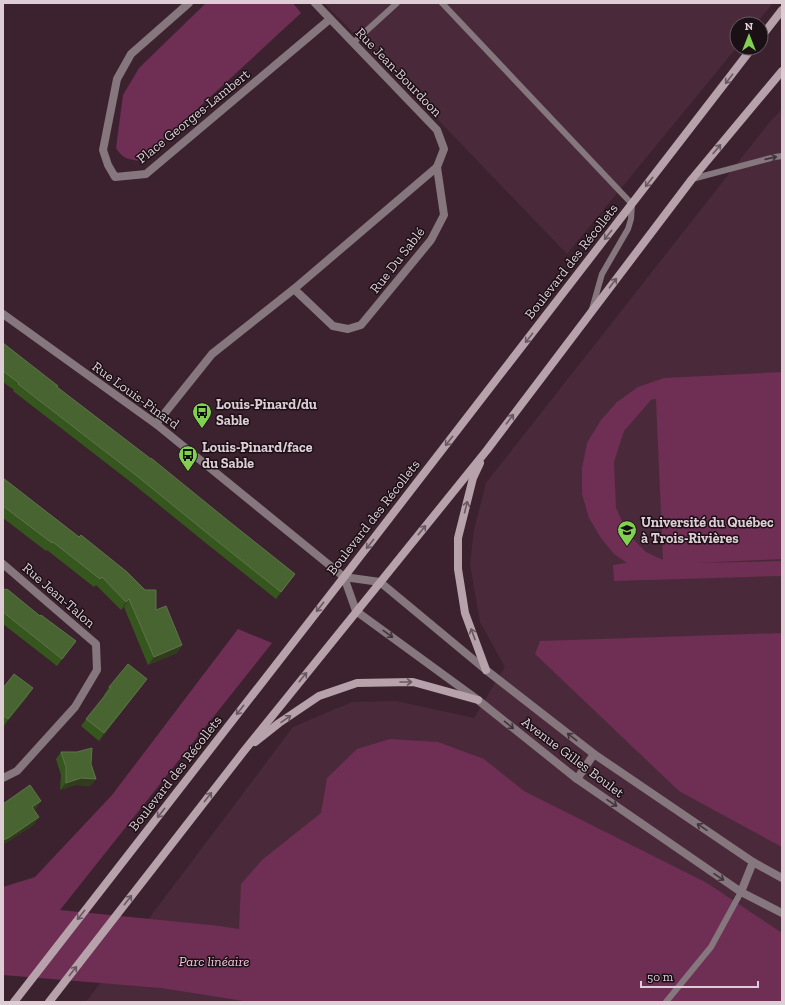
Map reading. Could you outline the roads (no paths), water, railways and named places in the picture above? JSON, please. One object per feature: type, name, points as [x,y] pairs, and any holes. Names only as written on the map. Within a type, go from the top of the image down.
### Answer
[{"type":"main road","points":[[769,27],[782,10]]},
{"type":"main road","name":"Boulevard des Récollets","points":[[14,1002],[746,56]]},
{"type":"main road","points":[[49,1002],[244,751],[487,450],[692,179],[782,71]]},
{"type":"main road","points":[[486,670],[465,613],[458,569],[458,538],[473,478],[487,450]]},
{"type":"main road","points":[[244,751],[279,723],[319,696],[357,683],[413,682],[478,700]]},
{"type":"street","name":"Place Georges-Lambert","points":[[189,3],[132,54],[117,79],[103,150],[108,165],[115,177],[146,174],[330,19]]},
{"type":"street","name":"Rue Jean-Bourdoon","points":[[315,3],[437,130],[444,149],[437,167]]},
{"type":"street","points":[[156,424],[212,354],[294,289],[437,167]]},
{"type":"street","name":"Rue Du Sablé","points":[[294,289],[333,326],[348,329],[361,325],[431,240],[444,215],[437,167]]},
{"type":"street","name":"Rue Louis-Pinard","points":[[3,314],[156,424],[344,577]]},
{"type":"street","name":"Rue Jean-Talon","points":[[3,564],[96,644],[97,670],[75,707],[17,771],[3,778]]},
{"type":"street","points":[[356,611],[344,577],[380,582]]},
{"type":"street","name":"Avenue Gilles Boulet","points":[[380,582],[486,670],[594,754],[752,862],[782,878]]},
{"type":"street","name":"Avenue Gilles Boulet","points":[[356,611],[478,700],[577,779],[741,892],[782,913]]},
{"type":"street","points":[[577,779],[594,754]]},
{"type":"street","points":[[741,892],[752,862]]},
{"type":"lane","points":[[353,43],[397,3]]},
{"type":"lane","points":[[442,3],[632,204],[631,219],[628,229],[602,274],[590,314]]},
{"type":"lane","points":[[692,179],[782,156]]},
{"type":"lane","points":[[666,1002],[711,947],[741,892]]},
{"type":"place","name":"Louis-Pinard/du Sable","points":[[202,429]]},
{"type":"place","name":"Louis-Pinard/face du Sable","points":[[188,472]]},
{"type":"place","name":"Université du Québec à Trois-Rivières","points":[[627,547]]},
{"type":"park label","name":"Parc linéaire","points":[[214,961]]}]
